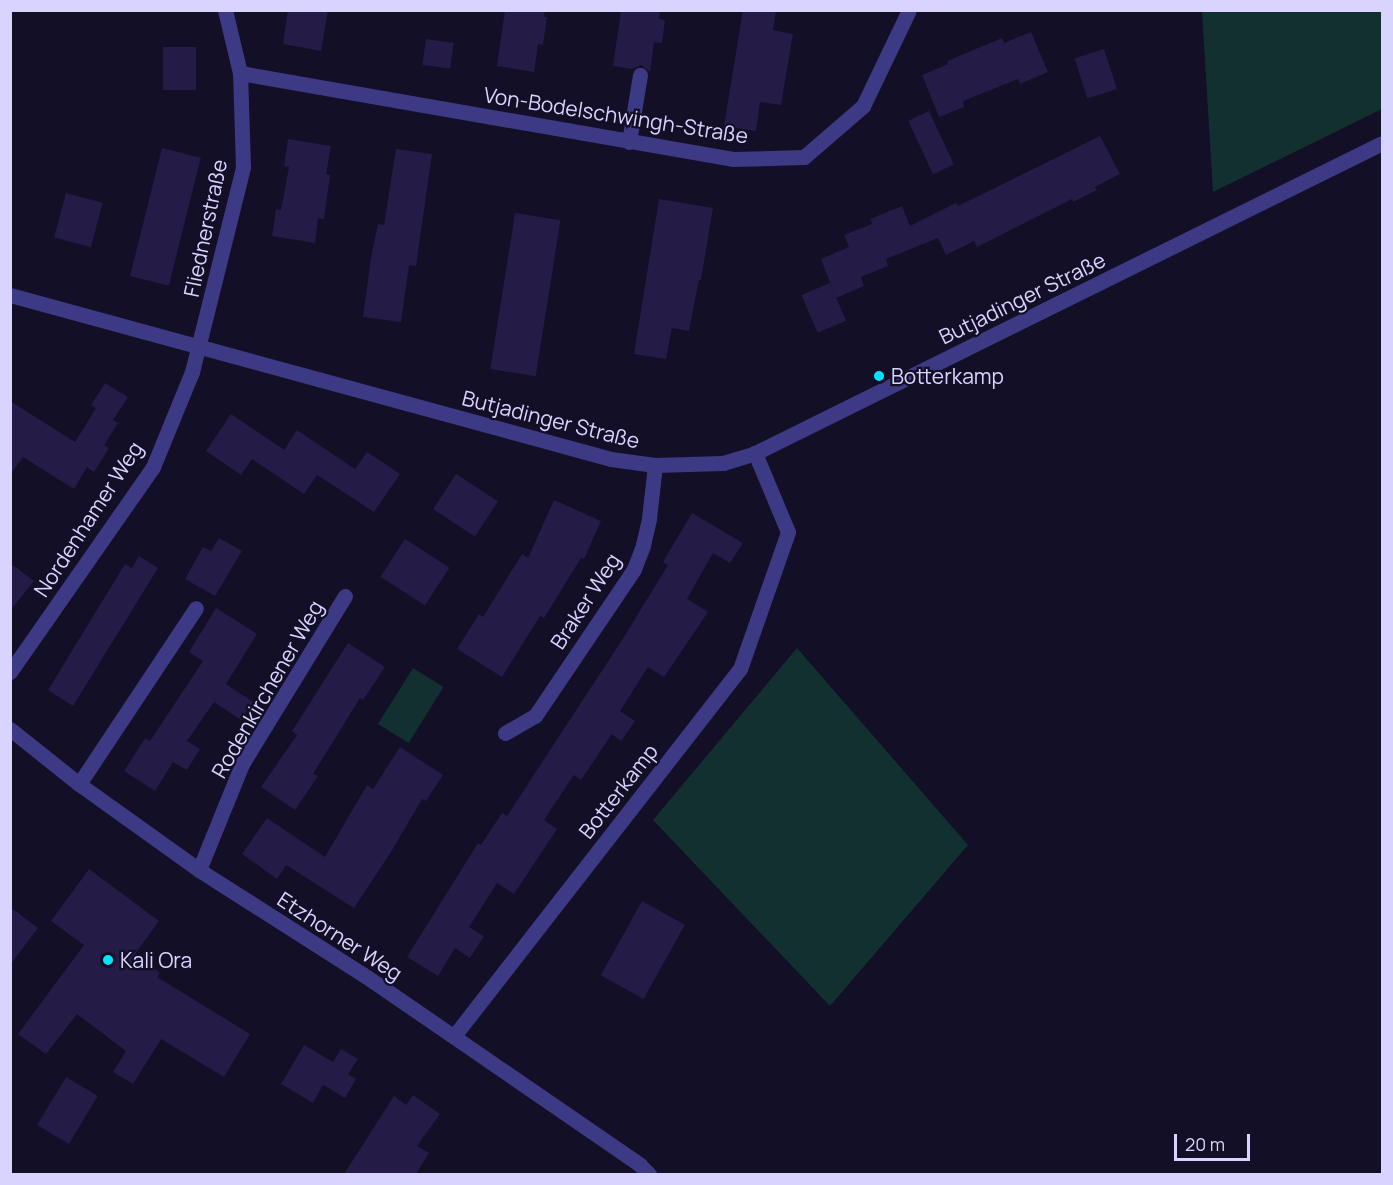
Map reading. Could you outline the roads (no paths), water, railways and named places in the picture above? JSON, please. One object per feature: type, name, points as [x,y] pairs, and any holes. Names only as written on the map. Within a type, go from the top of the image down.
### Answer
[{"type":"street","name":"Fliednerstraße","points":[[200,348],[243,166],[240,74],[225,10]]},
{"type":"street","name":"Von-Bodelschwingh-Straße","points":[[240,74],[733,159],[804,157],[862,106],[909,10]]},
{"type":"street","points":[[629,142],[640,75]]},
{"type":"street","name":"Butjadinger Straße","points":[[10,295],[610,459],[655,465],[723,463],[755,453],[1383,143]]},
{"type":"street","name":"Nordenhamer Weg","points":[[10,672],[153,467],[200,348]]},
{"type":"street","name":"Botterkamp","points":[[454,1036],[740,669],[788,532],[755,453]]},
{"type":"street","name":"Braker Weg","points":[[505,733],[535,716],[634,569],[643,545],[649,518],[655,465]]},
{"type":"street","name":"Rodenkirchener Weg","points":[[199,870],[242,764],[345,596]]},
{"type":"street","points":[[79,784],[196,608]]},
{"type":"street","name":"Etzhorner Weg","points":[[10,729],[79,784],[199,870],[454,1036],[650,1174]]},
{"type":"place","name":"Botterkamp","points":[[879,376]]},
{"type":"place","name":"Kali Ora","points":[[108,960]]}]
